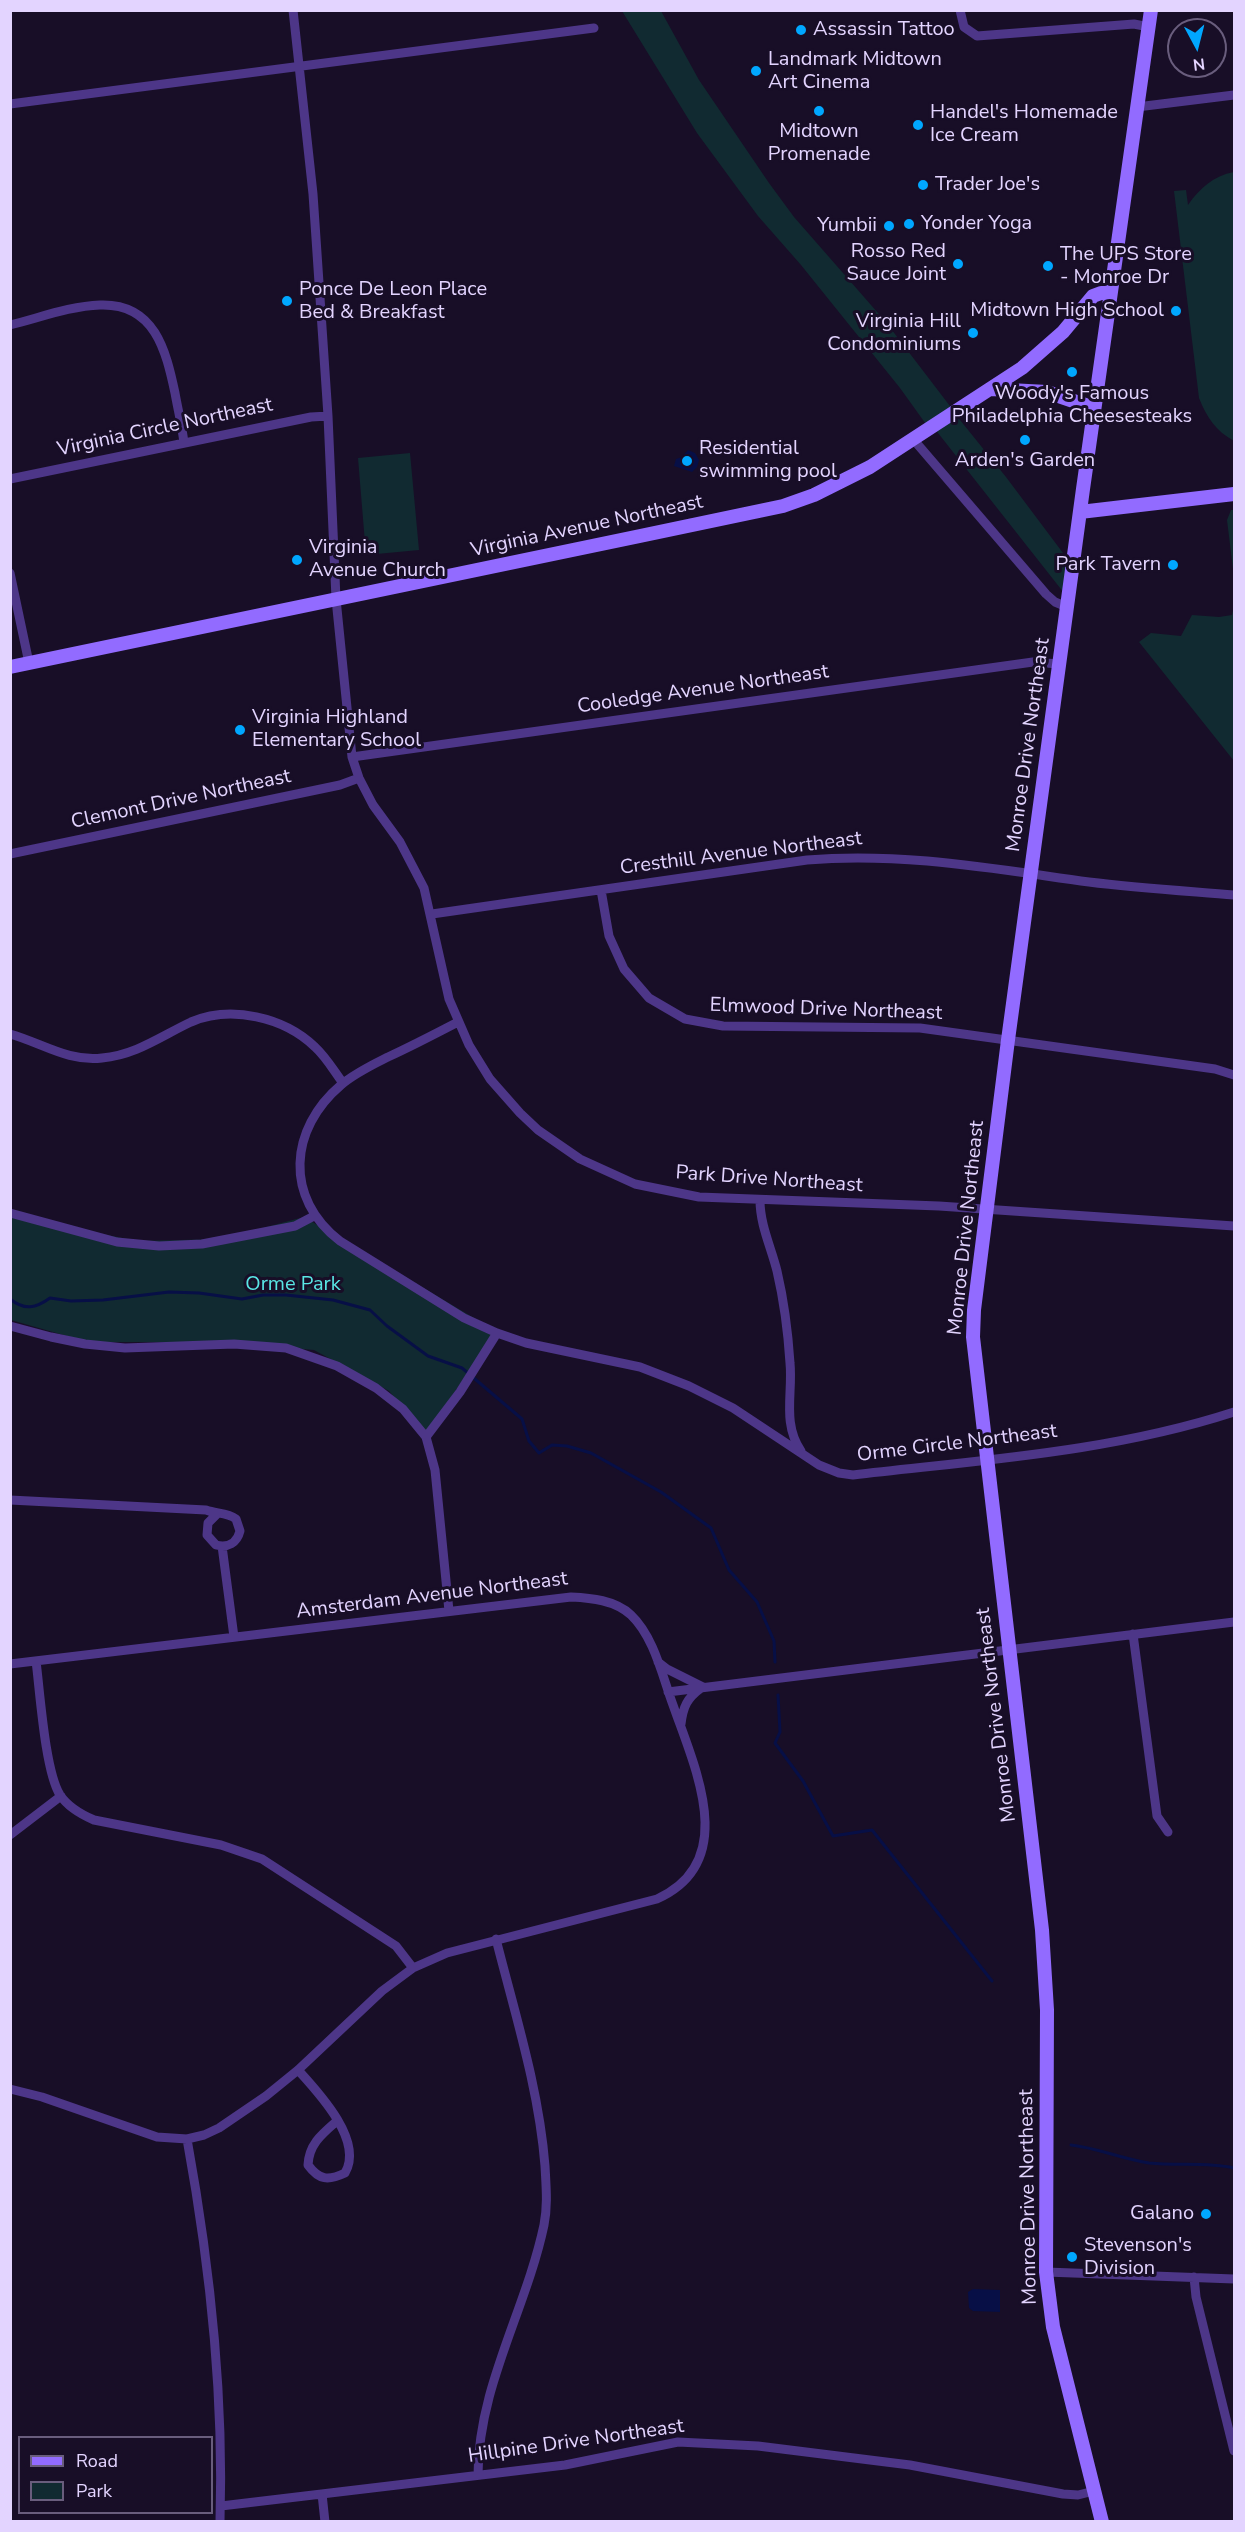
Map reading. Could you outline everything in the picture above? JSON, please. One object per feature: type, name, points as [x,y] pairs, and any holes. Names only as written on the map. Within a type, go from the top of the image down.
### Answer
[{"type":"main road","name":"Monroe Drive Northeast","points":[[1102,2522],[1053,2327],[1046,2272],[1047,2010],[1042,1930],[973,1337],[986,1210],[1008,1040],[1151,10]]},
{"type":"main road","name":"Virginia Avenue Northeast","points":[[10,667],[783,506],[845,482],[934,426],[1040,354],[1063,332],[1093,296],[1110,293]]},
{"type":"main road","points":[[990,389],[1047,392],[1094,408]]},
{"type":"main road","points":[[1080,513],[1234,494]]},
{"type":"street","name":"Park Drive Northeast","points":[[293,10],[314,194],[328,416],[336,599],[352,757],[359,778],[373,805],[412,862],[424,888],[432,914],[442,975],[458,1022],[479,1062],[506,1098],[538,1130],[580,1159],[616,1177],[659,1191],[699,1197],[986,1210],[1234,1226]]},
{"type":"street","points":[[960,10],[964,27],[977,36],[1134,24],[1149,27]]},
{"type":"street","points":[[10,104],[594,28]]},
{"type":"street","points":[[1137,107],[1234,95]]},
{"type":"street","points":[[10,325],[88,306],[103,305],[130,312],[143,320],[162,343],[168,358],[184,443]]},
{"type":"street","name":"Virginia Circle Northeast","points":[[10,479],[311,417],[328,416]]},
{"type":"street","points":[[914,439],[1046,594],[1055,602],[1067,607]]},
{"type":"street","points":[[10,573],[29,663]]},
{"type":"street","name":"Cooledge Avenue Northeast","points":[[352,757],[1034,662],[1059,664]]},
{"type":"street","name":"Clemont Drive Northeast","points":[[10,854],[340,785],[359,778]]},
{"type":"street","name":"Cresthill Avenue Northeast","points":[[432,914],[807,860],[848,857],[906,858],[1127,886],[1234,896]]},
{"type":"street","name":"Elmwood Drive Northeast","points":[[601,890],[609,936],[624,969],[650,998],[685,1019],[723,1026],[920,1028],[1215,1068],[1234,1075]]},
{"type":"street","points":[[10,1034],[60,1054],[99,1059],[138,1050],[202,1018],[224,1015],[252,1016],[279,1024],[303,1037],[323,1056],[343,1083]]},
{"type":"street","points":[[10,1213],[117,1242],[159,1246],[202,1244],[295,1226],[314,1216],[301,1184],[301,1152],[317,1112],[328,1097],[359,1072],[458,1022]]},
{"type":"street","points":[[760,1200],[762,1224],[785,1307],[790,1365],[790,1427],[794,1440],[804,1456]]},
{"type":"street","name":"Orme Circle Northeast","points":[[314,1216],[325,1230],[340,1241],[464,1318],[526,1343],[640,1367],[689,1386],[733,1408],[804,1456],[829,1470],[853,1474],[987,1460],[1104,1444],[1160,1434],[1234,1412]]},
{"type":"street","points":[[10,1326],[51,1338],[125,1348],[234,1344],[286,1348],[337,1366],[376,1388],[403,1409],[426,1437],[435,1470],[449,1611]]},
{"type":"street","points":[[426,1437],[460,1392],[497,1333]]},
{"type":"street","points":[[10,1500],[206,1510],[230,1515],[236,1519],[240,1531],[234,1542],[222,1546],[211,1541],[207,1535],[208,1523],[218,1514]]},
{"type":"street","points":[[222,1546],[234,1637]]},
{"type":"street","name":"Amsterdam Avenue Northeast","points":[[10,1664],[571,1597],[591,1598],[614,1604],[629,1613],[642,1628],[657,1661],[698,1779],[705,1812],[702,1853],[696,1868],[687,1880],[673,1892],[657,1899],[496,1939],[447,1953],[414,1968],[382,1991],[298,2070],[219,2128],[187,2139]]},
{"type":"street","points":[[668,1692],[1234,1622]]},
{"type":"street","points":[[1133,1634],[1157,1816],[1168,1832]]},
{"type":"street","points":[[36,1661],[51,1772],[61,1796],[75,1810],[94,1820],[221,1845],[262,1859],[396,1946],[414,1968]]},
{"type":"street","points":[[657,1661],[667,1670],[703,1687]]},
{"type":"street","points":[[680,1728],[683,1707],[689,1698],[703,1687]]},
{"type":"street","points":[[10,1835],[61,1796]]},
{"type":"street","points":[[478,2475],[478,2458],[489,2397],[534,2260],[544,2225],[547,2200],[543,2146],[535,2094],[496,1939]]},
{"type":"street","points":[[298,2070],[327,2104],[337,2121],[347,2140],[351,2153],[351,2164],[345,2173],[326,2179],[316,2175],[308,2165],[308,2155],[312,2144],[337,2121]]},
{"type":"street","points":[[10,2089],[42,2097],[157,2137],[187,2139],[208,2272],[219,2418],[220,2522]]},
{"type":"street","points":[[1046,2272],[1234,2279]]},
{"type":"street","points":[[1194,2277],[1196,2297],[1234,2451]]},
{"type":"street","name":"Hillpine Drive Northeast","points":[[221,2505],[565,2465],[669,2444],[711,2443],[910,2465],[1063,2494],[1078,2495],[1094,2492]]},
{"type":"street","points":[[322,2494],[325,2522]]},
{"type":"green space","points":[[622,11],[661,11],[699,80],[769,183],[794,217],[885,321],[953,410],[928,427],[900,388],[801,265],[758,216],[697,133]]},
{"type":"green space","points":[[1234,172],[1234,441],[1213,423],[1199,398],[1174,191],[1186,190],[1188,205],[1208,184],[1220,176]]},
{"type":"green space","points":[[956,415],[1069,561],[1064,593],[938,433],[936,429]]},
{"type":"green space","points":[[410,453],[419,550],[366,555],[358,458]]},
{"type":"green space","points":[[1231,510],[1234,510],[1234,577],[1227,520]]},
{"type":"green space","points":[[1234,605],[1234,761],[1139,642],[1151,633],[1181,636],[1192,615],[1219,617],[1232,615]]},
{"type":"green space","name":"Orme Park","points":[[10,1216],[138,1241],[221,1239],[304,1217],[496,1331],[426,1434],[389,1391],[314,1350],[221,1342],[88,1342],[11,1320]]},
{"type":"shaded area","name":"Residential swimming pool","points":[[688,450],[695,453],[699,460],[692,472],[674,466],[676,459],[682,457]]},
{"type":"shaded area","points":[[973,2289],[1000,2290],[1000,2312],[973,2311],[969,2308],[968,2292]]},
{"type":"waterway","points":[[10,1299],[15,1303],[30,1307],[50,1298],[71,1301],[103,1300],[169,1292],[199,1293],[242,1299],[263,1295],[286,1295],[333,1300],[370,1310],[387,1326],[428,1356],[462,1368],[522,1419],[529,1441],[539,1453],[552,1445],[567,1446],[591,1453],[661,1492],[711,1528],[729,1570],[757,1602],[774,1641],[775,1662]]},
{"type":"waterway","points":[[778,1695],[780,1732],[775,1743],[803,1781],[833,1836],[872,1830],[992,1981]]},
{"type":"waterway","points":[[1071,2145],[1149,2163],[1234,2168]]},
{"type":"place","name":"Assassin Tattoo","points":[[801,30]]},
{"type":"place","name":"Landmark Midtown Art Cinema","points":[[756,71]]},
{"type":"place","name":"Midtown Promenade","points":[[819,111]]},
{"type":"place","name":"Handel's Homemade Ice Cream","points":[[918,125]]},
{"type":"place","name":"Trader Joe's","points":[[923,185]]},
{"type":"place","name":"Yonder Yoga","points":[[909,224]]},
{"type":"place","name":"Yumbii","points":[[889,226]]},
{"type":"place","name":"Rosso Red Sauce Joint","points":[[958,264]]},
{"type":"place","name":"The UPS Store - Monroe Dr","points":[[1048,266]]},
{"type":"place","name":"Ponce De Leon Place Bed & Breakfast","points":[[287,301]]},
{"type":"place","name":"Midtown High School","points":[[1176,311]]},
{"type":"place","name":"Virginia Hill Condominiums","points":[[973,333]]},
{"type":"place","name":"Woody's Famous Philadelphia Cheesesteaks","points":[[1072,372]]},
{"type":"place","name":"Arden's Garden","points":[[1025,440]]},
{"type":"place","name":"Residential swimming pool","points":[[687,461]]},
{"type":"place","name":"Virginia Avenue Church","points":[[297,560]]},
{"type":"place","name":"Park Tavern","points":[[1173,565]]},
{"type":"place","name":"Virginia Highland Elementary School","points":[[240,730]]},
{"type":"place","name":"Galano","points":[[1206,2214]]},
{"type":"place","name":"Stevenson's Division","points":[[1072,2257]]}]
